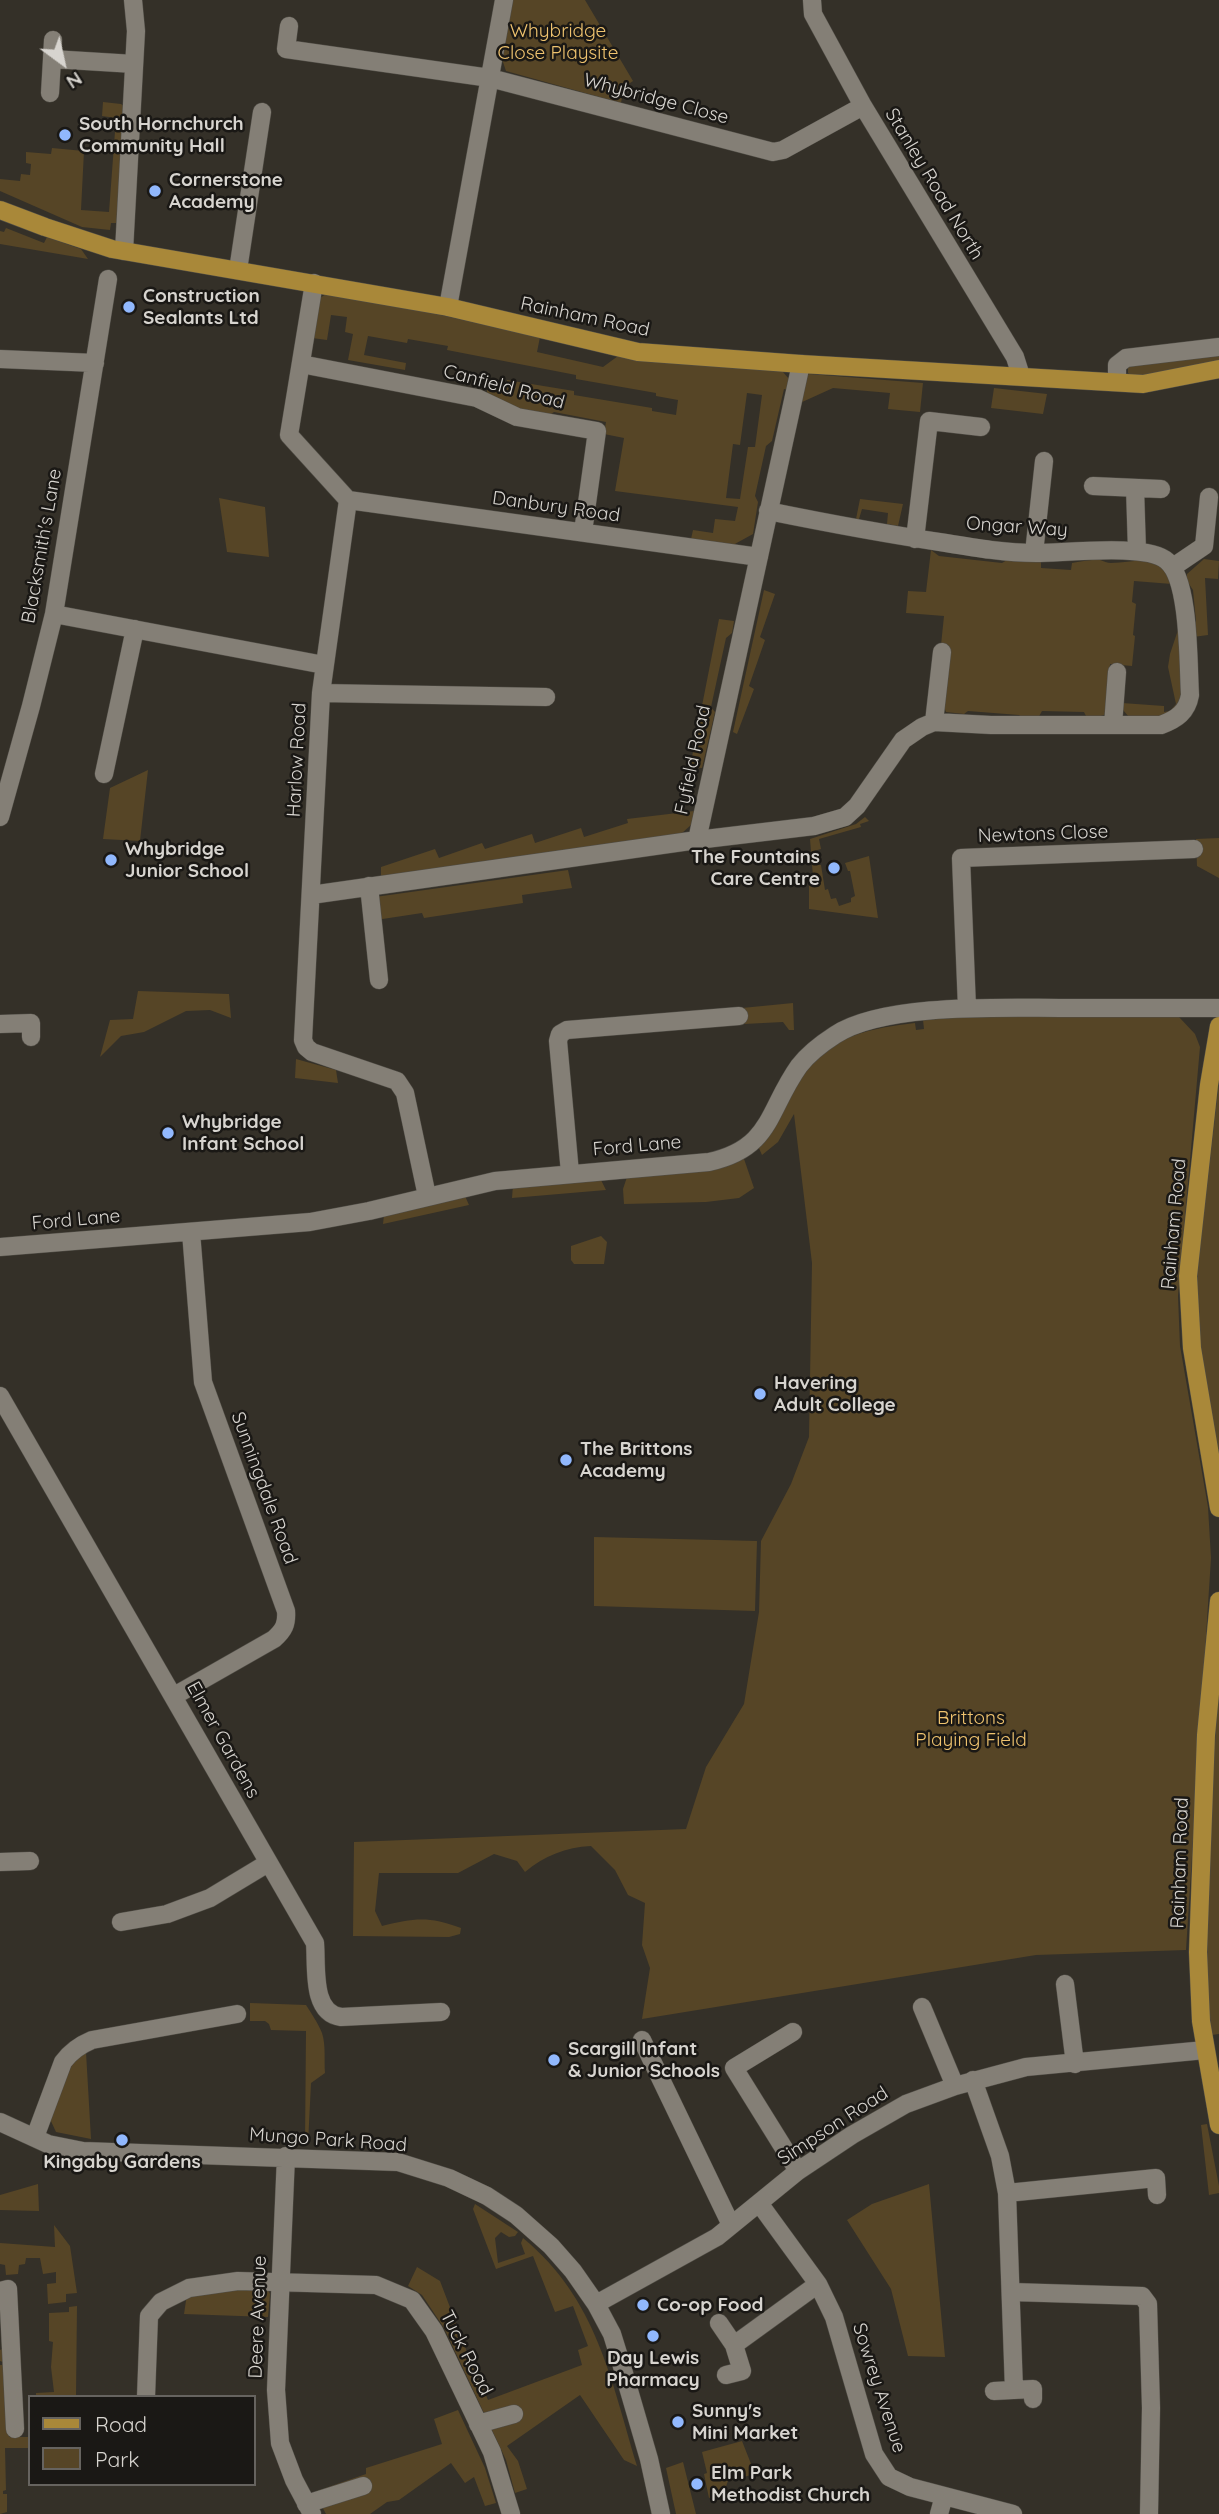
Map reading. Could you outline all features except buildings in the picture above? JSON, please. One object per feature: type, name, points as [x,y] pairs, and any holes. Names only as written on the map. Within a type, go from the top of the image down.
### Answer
[{"type":"main road","name":"Rainham Road","points":[[0,210],[79,239],[124,251],[448,307],[638,352],[1143,384],[1219,369]]},
{"type":"main road","name":"Rainham Road","points":[[1172,379],[1219,383]]},
{"type":"main road","name":"Rainham Road","points":[[1219,1026],[1209,1084],[1188,1276],[1192,1348],[1219,1508]]},
{"type":"main road","name":"Rainham Road","points":[[1219,1601],[1206,1735],[1198,1952],[1199,2001],[1219,2125]]},
{"type":"street","points":[[124,251],[136,31],[133,0]]},
{"type":"street","points":[[448,307],[504,0]]},
{"type":"street","name":"Stanley Road North","points":[[812,7],[863,106],[1015,357],[1021,376]]},
{"type":"street","name":"Whybridge Close","points":[[289,26],[286,49],[490,78],[773,152],[783,150],[863,106]]},
{"type":"street","points":[[50,93],[53,40]]},
{"type":"street","points":[[52,58],[134,64]]},
{"type":"street","points":[[238,270],[262,112]]},
{"type":"street","name":"Blacksmith's Lane","points":[[0,817],[54,614],[108,279]]},
{"type":"street","points":[[314,283],[289,435],[348,500]]},
{"type":"street","points":[[1117,382],[1117,365],[1125,358],[1219,347]]},
{"type":"street","points":[[0,359],[95,363]]},
{"type":"street","name":"Canfield Road","points":[[301,364],[477,398],[517,416],[597,431],[583,532]]},
{"type":"street","name":"Fyfield Road","points":[[311,895],[697,840],[800,364]]},
{"type":"street","points":[[915,539],[929,421],[981,427]]},
{"type":"street","points":[[1034,553],[1044,461]]},
{"type":"street","points":[[1093,486],[1161,489]]},
{"type":"street","points":[[1135,488],[1137,551]]},
{"type":"street","points":[[697,840],[814,825],[845,817],[858,806],[902,740],[934,722],[991,725],[1161,725],[1173,721],[1188,705],[1190,695],[1182,590],[1173,568],[1204,546],[1209,497]]},
{"type":"street","name":"Danbury Road","points":[[348,500],[759,557]]},
{"type":"street","name":"Harlow Road","points":[[348,500],[321,693],[303,1040],[312,1052],[397,1081],[405,1093],[427,1196]]},
{"type":"street","name":"Ongar Way","points":[[768,511],[915,539],[1034,553],[1137,551],[1159,556],[1173,568]]},
{"type":"street","points":[[54,614],[324,665]]},
{"type":"street","points":[[104,774],[135,629]]},
{"type":"street","points":[[934,722],[942,652]]},
{"type":"street","points":[[1113,724],[1117,672]]},
{"type":"street","points":[[321,693],[545,697]]},
{"type":"street","name":"Newtons Close","points":[[967,1008],[961,858],[1194,849]]},
{"type":"street","points":[[369,886],[379,980]]},
{"type":"street","name":"Ford Lane","points":[[0,1247],[322,1220],[495,1181],[709,1162],[727,1157],[754,1141],[766,1127],[799,1067],[815,1049],[838,1033],[874,1020],[918,1012],[967,1008],[1219,1008]]},
{"type":"street","points":[[570,1173],[558,1041],[560,1034],[567,1030],[739,1016]]},
{"type":"street","points":[[0,1024],[31,1023],[31,1037]]},
{"type":"street","name":"Sunningdale Road","points":[[174,1696],[274,1639],[286,1622],[286,1611],[203,1382],[191,1232]]},
{"type":"street","name":"Elmer Gardens","points":[[0,1396],[315,1943],[320,2003],[328,2014],[341,2017],[441,2012]]},
{"type":"street","points":[[0,1862],[30,1861]]},
{"type":"street","points":[[121,1922],[167,1914],[210,1898],[268,1863]]},
{"type":"street","points":[[1065,1984],[1074,2064]]},
{"type":"street","points":[[922,2007],[955,2086]]},
{"type":"street","points":[[35,2137],[64,2062],[69,2054],[83,2043],[237,2014]]},
{"type":"street","points":[[793,2032],[734,2068],[798,2171]]},
{"type":"street","points":[[642,2040],[731,2225]]},
{"type":"street","name":"Simpson Road","points":[[596,2304],[717,2236],[798,2171],[852,2135],[906,2104],[973,2080],[1026,2067],[1205,2050]]},
{"type":"street","points":[[973,2080],[1000,2156],[1007,2193],[1014,2390]]},
{"type":"street","name":"Mungo Park Road","points":[[0,2122],[48,2144],[83,2151],[398,2162],[449,2178],[487,2196],[516,2215],[551,2246],[596,2304],[612,2334],[618,2353],[649,2459],[661,2514]]},
{"type":"street","name":"Deere Avenue","points":[[286,2156],[276,2390],[280,2442],[309,2509]]},
{"type":"street","points":[[1007,2193],[1156,2178],[1157,2195]]},
{"type":"street","name":"Sowrey Avenue","points":[[759,2203],[818,2284],[834,2317],[874,2454],[889,2477],[942,2505],[1013,2514]]},
{"type":"street","name":"Tuck Road","points":[[146,2395],[149,2316],[161,2302],[188,2288],[237,2281],[376,2285],[412,2300],[434,2331],[492,2452],[511,2514]]},
{"type":"street","points":[[734,2345],[818,2284]]},
{"type":"street","points":[[4,2290],[22,2410],[15,2429]]},
{"type":"street","points":[[1012,2292],[1142,2297],[1148,2304],[1151,2408],[1149,2514]]},
{"type":"street","points":[[719,2323],[734,2345],[741,2371],[726,2375]]},
{"type":"street","points":[[994,2391],[1033,2389],[1033,2399]]},
{"type":"street","points":[[478,2424],[514,2414]]},
{"type":"street","points":[[309,2509],[363,2486]]},
{"type":"green space","name":"Whybridge Close Playsite","points":[[511,0],[585,0],[633,81],[624,87],[621,103],[506,71],[502,59]]},
{"type":"green space","points":[[103,102],[125,107],[118,223],[111,223],[110,230],[82,227],[0,191],[0,179],[20,181],[21,174],[30,175],[31,164],[26,163],[26,152],[51,154],[52,148],[84,151],[81,210],[109,212],[116,118],[102,116]]},
{"type":"green space","points":[[6,228],[44,243],[47,237],[81,249],[88,259],[0,244],[0,231],[4,232]]},
{"type":"green space","points":[[326,294],[378,301],[540,337],[537,352],[603,367],[618,356],[783,372],[789,379],[789,390],[784,389],[772,441],[766,446],[755,496],[758,502],[753,534],[733,545],[691,539],[693,530],[713,533],[715,519],[735,521],[738,507],[615,491],[624,438],[604,434],[606,422],[554,412],[547,417],[525,412],[487,396],[487,390],[499,392],[501,381],[507,380],[574,391],[574,395],[652,408],[652,411],[676,415],[678,400],[656,396],[656,393],[576,379],[576,375],[447,350],[448,346],[408,339],[407,343],[368,336],[364,355],[406,363],[405,370],[348,360],[353,334],[345,332],[347,317],[331,315],[327,340],[312,338],[317,300]],"holes":[[[747,393],[762,395],[755,447],[748,447],[740,499],[726,498],[733,444],[740,445]]]},
{"type":"green space","points":[[1219,353],[1219,363],[1132,377],[1128,373],[1128,366]]},
{"type":"green space","points":[[809,374],[923,383],[920,412],[888,409],[890,393],[833,388],[800,403],[805,378]]},
{"type":"green space","points":[[994,388],[1047,394],[1043,414],[991,408]]},
{"type":"green space","points":[[219,498],[265,507],[269,557],[227,552]]},
{"type":"green space","points":[[860,499],[903,504],[898,526],[887,524],[888,513],[862,509],[859,519],[856,519]]},
{"type":"green space","points":[[931,550],[939,556],[1002,563],[1009,559],[1041,562],[1041,568],[1071,570],[1072,563],[1090,560],[1111,563],[1146,561],[1160,567],[1172,584],[1134,581],[1132,602],[1136,604],[1132,666],[1110,664],[1108,708],[1104,715],[1088,720],[1084,712],[1042,711],[1037,720],[1023,719],[1019,715],[946,712],[944,707],[950,647],[941,645],[944,616],[906,613],[908,591],[926,592]]},
{"type":"green space","points":[[1204,559],[1219,561],[1218,579],[1205,578],[1208,635],[1193,637],[1192,625],[1196,621],[1193,590],[1187,581],[1187,574]]},
{"type":"green space","points":[[764,590],[775,594],[760,637],[765,640],[749,686],[754,689],[737,734],[733,732]]},
{"type":"green space","points":[[719,619],[734,621],[732,633],[726,638],[711,707],[715,712],[702,768],[690,767]]},
{"type":"green space","points":[[1178,630],[1183,679],[1179,702],[1173,711],[1163,717],[1129,717],[1123,710],[1122,703],[1164,706],[1164,712],[1170,711],[1176,704],[1168,667]]},
{"type":"green space","points":[[148,770],[140,841],[103,839],[110,788]]},
{"type":"green space","points":[[694,811],[691,825],[682,833],[381,876],[381,867],[435,849],[439,858],[482,843],[485,849],[532,834],[535,843],[581,828],[584,837],[628,823],[627,819]]},
{"type":"green space","points":[[865,817],[869,821],[860,824],[861,827],[819,839],[821,849],[814,851],[818,865],[821,865],[825,890],[828,889],[831,899],[836,898],[839,906],[851,902],[851,898],[855,896],[850,871],[845,863],[869,856],[878,918],[809,909],[809,880],[813,877],[810,839],[856,824]]},
{"type":"green space","points":[[1219,838],[1219,878],[1197,866],[1196,839]]},
{"type":"green space","points":[[568,870],[572,888],[522,895],[523,903],[424,918],[422,913],[376,920],[375,897]]},
{"type":"green space","points":[[138,991],[229,994],[231,1018],[210,1010],[186,1011],[144,1032],[121,1036],[100,1057],[110,1020],[133,1019]]},
{"type":"green space","points":[[793,1003],[794,1030],[789,1030],[783,1022],[744,1024],[742,1008]]},
{"type":"green space","name":"Brittons Playing Field","points":[[967,1017],[1179,1017],[1195,1034],[1200,1047],[1178,1296],[1180,1346],[1208,1507],[1211,1558],[1186,1950],[1036,1955],[642,2019],[650,1968],[642,1945],[645,1903],[628,1895],[615,1870],[591,1846],[556,1853],[525,1872],[517,1861],[494,1854],[458,1873],[379,1873],[375,1911],[382,1926],[403,1921],[430,1920],[461,1928],[460,1934],[449,1937],[353,1936],[354,1842],[686,1829],[706,1767],[744,1704],[759,1612],[761,1541],[791,1484],[809,1437],[812,1263],[794,1114],[778,1142],[762,1155],[758,1146],[804,1073],[826,1050],[868,1031],[915,1023],[916,1030],[924,1029],[923,1020]]},
{"type":"green space","points":[[296,1059],[336,1070],[338,1083],[295,1078]]},
{"type":"green space","points":[[1219,1082],[1219,1469],[1197,1329],[1196,1281]]},
{"type":"green space","points":[[743,1156],[754,1188],[739,1198],[706,1202],[624,1204],[623,1189],[627,1177]]},
{"type":"green space","points":[[600,1178],[606,1190],[512,1198],[513,1185]]},
{"type":"green space","points":[[465,1196],[469,1205],[383,1224],[384,1215]]},
{"type":"green space","points":[[601,1236],[607,1242],[604,1264],[574,1264],[571,1260],[571,1246]]},
{"type":"green space","points":[[594,1537],[757,1541],[755,1611],[594,1606]]},
{"type":"green space","points":[[1219,1669],[1219,2034],[1212,2035],[1203,1963]]},
{"type":"green space","points":[[250,2003],[306,2005],[322,2033],[325,2073],[311,2083],[308,2144],[305,2144],[306,2031],[271,2030],[265,2021],[250,2021]]},
{"type":"green space","points":[[86,2052],[91,2139],[56,2132],[50,2119],[73,2062]]},
{"type":"green space","points":[[1207,2124],[1219,2186],[1219,2193],[1209,2195],[1201,2125]]},
{"type":"green space","points":[[38,2184],[39,2211],[0,2210],[0,2195]]},
{"type":"green space","points":[[929,2184],[945,2357],[908,2356],[891,2289],[847,2220],[872,2204]]},
{"type":"green space","points":[[475,2204],[518,2232],[509,2237],[501,2232],[495,2238],[498,2263],[525,2254],[521,2243],[523,2238],[548,2262],[585,2314],[609,2372],[637,2466],[624,2460],[580,2395],[507,2446],[518,2461],[527,2489],[515,2493],[506,2460],[444,2328],[422,2295],[408,2286],[417,2267],[440,2281],[480,2386],[488,2400],[582,2365],[578,2350],[588,2346],[573,2306],[555,2312],[533,2256],[496,2269],[473,2209]]},
{"type":"green space","points":[[54,2225],[70,2246],[77,2293],[66,2294],[66,2302],[48,2304],[47,2284],[56,2283],[56,2272],[43,2274],[40,2258],[26,2258],[25,2264],[19,2265],[18,2274],[6,2275],[5,2265],[0,2264],[0,2243],[55,2247]]},
{"type":"green space","points":[[218,2287],[268,2289],[268,2317],[184,2314],[187,2294]]},
{"type":"green space","points":[[0,2302],[5,2307],[9,2437],[28,2437],[28,2448],[5,2448],[6,2490],[3,2494],[7,2494],[7,2512],[0,2514],[0,2365],[3,2362],[0,2361],[0,2350]]},
{"type":"green space","points":[[77,2306],[76,2395],[36,2395],[54,2392],[51,2367],[53,2342],[49,2341],[49,2313],[69,2312],[69,2307]]},
{"type":"green space","points":[[458,2410],[485,2468],[496,2503],[485,2506],[474,2477],[465,2483],[451,2463],[399,2500],[387,2502],[370,2514],[326,2514],[314,2492],[366,2474],[366,2468],[442,2444],[434,2419]]},
{"type":"green space","points":[[742,2441],[755,2474],[728,2481],[726,2494],[709,2498],[702,2452]]},
{"type":"green space","points":[[683,2462],[696,2514],[676,2514],[666,2468]]},
{"type":"place","name":"South Hornchurch Community Hall","points":[[65,135]]},
{"type":"place","name":"Cornerstone Academy","points":[[155,191]]},
{"type":"place","name":"Construction Sealants Ltd","points":[[129,307]]},
{"type":"place","name":"Whybridge Junior School","points":[[111,860]]},
{"type":"place","name":"The Fountains Care Centre","points":[[834,868]]},
{"type":"place","name":"Whybridge Infant School","points":[[168,1133]]},
{"type":"place","name":"Havering Adult College","points":[[760,1394]]},
{"type":"place","name":"The Brittons Academy","points":[[566,1460]]},
{"type":"place","name":"Scargill Infant & Junior Schools","points":[[554,2060]]},
{"type":"place","name":"Kingaby Gardens","points":[[122,2140]]},
{"type":"place","name":"Co-op Food","points":[[643,2305]]},
{"type":"place","name":"Day Lewis Pharmacy","points":[[653,2336]]},
{"type":"place","name":"Sunny's Mini Market","points":[[678,2422]]},
{"type":"place","name":"Elm Park Methodist Church","points":[[697,2484]]}]
